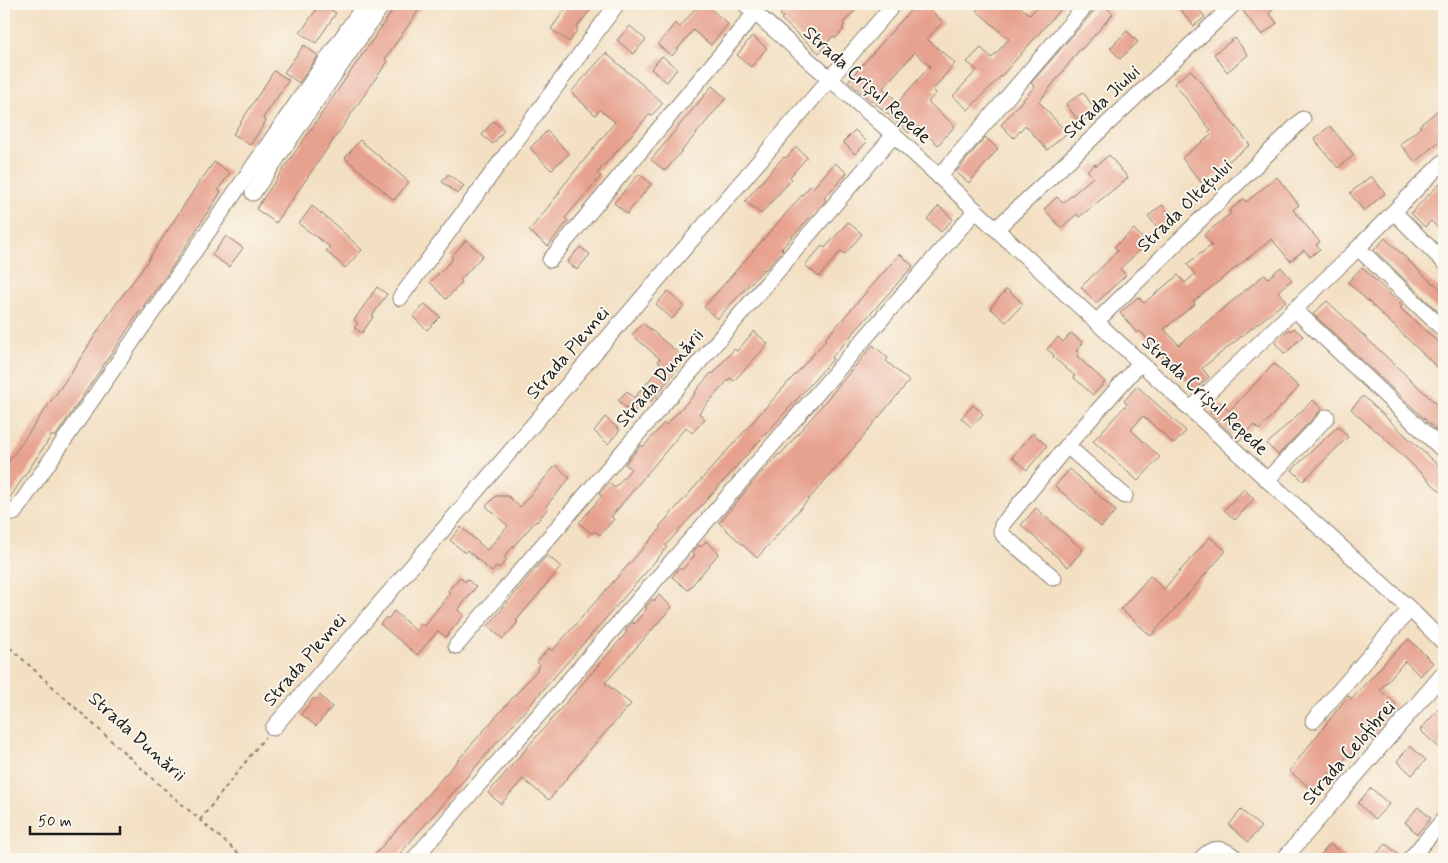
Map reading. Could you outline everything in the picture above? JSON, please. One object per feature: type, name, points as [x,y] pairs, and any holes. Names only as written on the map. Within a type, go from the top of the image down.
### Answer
[{"type":"street","points":[[14,513],[365,4]]},
{"type":"street","points":[[253,193],[383,4]]},
{"type":"street","points":[[400,298],[617,4]]},
{"type":"street","name":"Strada Plevnei","points":[[273,728],[894,4]]},
{"type":"street","points":[[939,177],[1087,4]]},
{"type":"street","name":"Strada Jiului","points":[[996,229],[1234,4]]},
{"type":"street","points":[[550,260],[750,8]]},
{"type":"street","name":"Strada Crișul Repede","points":[[750,8],[976,210],[1267,480],[1410,609],[1444,643]]},
{"type":"street","name":"Strada Oltețului","points":[[1096,322],[1303,119]]},
{"type":"street","name":"Strada Dunării","points":[[456,646],[894,135]]},
{"type":"street","points":[[1190,409],[1358,248],[1444,161]]},
{"type":"street","points":[[414,859],[976,210]]},
{"type":"street","points":[[1394,212],[1444,262]]},
{"type":"street","points":[[1358,248],[1444,330]]},
{"type":"street","points":[[1294,309],[1444,451]]},
{"type":"street","points":[[1054,578],[1004,536],[1001,531],[1002,524],[1140,363]]},
{"type":"street","points":[[1267,480],[1327,417]]},
{"type":"street","points":[[1067,446],[1125,496]]},
{"type":"street","points":[[1313,720],[1410,609]]},
{"type":"street","name":"Strada Celofibrei","points":[[1284,859],[1444,673]]},
{"type":"street","points":[[1410,859],[1444,819]]},
{"type":"street","points":[[1201,859],[1207,853],[1217,849],[1225,851],[1237,859]]},
{"type":"path","name":"Strada Dunării","points":[[4,642],[154,780],[245,859]]},
{"type":"path","points":[[200,820],[273,728]]},
{"type":"building","points":[[320,4],[336,13],[316,43],[300,33]]},
{"type":"building","points":[[397,4],[423,4],[385,59],[388,61],[276,223],[256,209]]},
{"type":"building","points":[[569,4],[587,4],[592,8],[576,28],[578,29],[569,42],[551,29]]},
{"type":"building","points":[[699,4],[705,4],[728,24],[711,45],[693,30],[672,56],[658,45],[675,23],[680,27]]},
{"type":"building","points":[[795,4],[861,4],[843,23],[845,25],[842,28],[844,29],[836,38],[833,36],[819,53],[781,19],[783,17],[780,15],[789,5],[792,8]]},
{"type":"building","points":[[916,4],[923,4],[943,22],[927,39],[955,63],[933,90],[936,93],[928,102],[955,126],[938,145],[916,125],[909,133],[848,81]],"holes":[[[915,52],[930,66],[898,102],[883,88]]]},
{"type":"building","points":[[982,4],[1017,4],[1030,15],[1040,4],[1065,4],[1006,71],[968,110],[953,96],[977,70],[967,62],[981,48],[992,58],[1009,39],[976,10]]},
{"type":"building","points":[[1100,4],[1103,4],[1113,14],[1081,48],[1039,102],[1067,133],[1047,150],[1025,125],[1014,138],[1001,125],[1035,86],[1031,83]]},
{"type":"building","points":[[1176,4],[1195,4],[1205,17],[1194,26]]},
{"type":"building","points":[[1252,4],[1268,4],[1273,10],[1269,13],[1277,23],[1262,35],[1243,11]]},
{"type":"building","points":[[630,26],[646,40],[633,54],[617,40]]},
{"type":"building","points":[[1127,31],[1138,42],[1120,59],[1110,48]]},
{"type":"building","points":[[752,36],[767,48],[751,67],[737,55]]},
{"type":"building","points":[[1235,38],[1248,55],[1227,72],[1214,54]]},
{"type":"building","points":[[304,45],[318,56],[299,83],[284,72]]},
{"type":"building","points":[[606,53],[663,103],[651,116],[650,114],[597,173],[601,176],[565,218],[568,221],[548,246],[529,231],[615,122],[600,110],[595,115],[571,92]]},
{"type":"building","points":[[662,56],[677,69],[667,82],[651,69]]},
{"type":"building","points":[[1191,70],[1250,145],[1222,166],[1224,169],[1203,185],[1182,158],[1211,135],[1208,132],[1211,130],[1174,83]]},
{"type":"building","points":[[274,71],[289,80],[263,118],[266,121],[250,145],[233,134]]},
{"type":"building","points":[[712,86],[726,98],[665,171],[651,160]]},
{"type":"building","points":[[1083,92],[1096,111],[1080,123],[1066,104]]},
{"type":"building","points":[[1444,105],[1444,137],[1415,162],[1400,144]]},
{"type":"building","points":[[493,121],[504,130],[493,144],[482,135]]},
{"type":"building","points":[[1330,126],[1354,155],[1338,168],[1314,139]]},
{"type":"building","points":[[855,130],[867,142],[855,154],[843,142]]},
{"type":"building","points":[[547,131],[569,154],[551,170],[530,148]]},
{"type":"building","points":[[985,137],[998,149],[969,183],[956,172]]},
{"type":"building","points":[[360,140],[409,182],[394,200],[345,158]]},
{"type":"building","points":[[796,147],[807,157],[790,177],[792,179],[761,214],[745,201],[776,165]]},
{"type":"building","points":[[1109,155],[1128,178],[1079,217],[1077,214],[1061,228],[1044,209],[1057,197],[1063,203],[1093,177],[1087,170],[1095,164],[1096,166]]},
{"type":"building","points":[[214,162],[230,173],[218,190],[221,192],[168,273],[55,437],[52,435],[4,506],[4,468]]},
{"type":"building","points":[[835,163],[847,173],[824,198],[826,200],[781,249],[783,250],[717,319],[704,307],[810,186],[813,188]]},
{"type":"building","points":[[448,174],[464,186],[458,194],[442,182]]},
{"type":"building","points":[[639,174],[651,184],[627,214],[614,203]]},
{"type":"building","points":[[1371,176],[1385,193],[1364,211],[1350,193]]},
{"type":"building","points":[[1277,177],[1299,205],[1293,210],[1320,242],[1316,245],[1320,249],[1310,257],[1304,250],[1290,261],[1272,239],[1193,302],[1195,304],[1164,329],[1179,345],[1265,274],[1268,278],[1281,267],[1292,280],[1278,291],[1286,301],[1202,368],[1209,377],[1195,390],[1140,331],[1137,333],[1120,313],[1138,297],[1144,303],[1178,275],[1185,283],[1195,274],[1187,264],[1212,245],[1204,235],[1231,213],[1229,211],[1244,199],[1246,202]]},
{"type":"building","points":[[1444,179],[1444,234],[1431,221],[1425,227],[1411,213]]},
{"type":"building","points":[[1162,205],[1175,222],[1162,233],[1148,216]]},
{"type":"building","points":[[312,206],[362,250],[345,268],[326,251],[330,247],[299,224]]},
{"type":"building","points":[[939,206],[953,219],[941,232],[927,219]]},
{"type":"building","points":[[848,222],[862,234],[845,254],[841,251],[819,277],[805,265],[822,246],[825,248]]},
{"type":"building","points":[[1134,229],[1147,243],[1120,269],[1126,275],[1096,303],[1081,287],[1118,251],[1114,247]]},
{"type":"building","points":[[226,236],[243,248],[229,267],[212,255]]},
{"type":"building","points":[[1385,238],[1444,293],[1444,317],[1374,250]]},
{"type":"building","points":[[466,240],[483,255],[460,280],[462,282],[446,299],[430,282],[453,259],[451,257]]},
{"type":"building","points":[[580,247],[590,254],[577,270],[567,262]]},
{"type":"building","points":[[900,254],[913,266],[831,358],[833,359],[666,545],[667,547],[647,571],[395,859],[371,859],[537,670],[540,665],[537,662],[549,648],[552,651]]},
{"type":"building","points":[[1362,267],[1402,306],[1400,308],[1444,347],[1444,365],[1440,370],[1348,282]]},
{"type":"building","points":[[377,287],[387,294],[362,333],[354,328],[358,323],[354,320]]},
{"type":"building","points":[[1007,289],[1023,304],[1006,322],[990,308]]},
{"type":"building","points":[[668,291],[684,306],[672,319],[656,304]]},
{"type":"building","points":[[1327,301],[1444,411],[1444,437],[1313,314]]},
{"type":"building","points":[[425,304],[440,317],[427,330],[413,317]]},
{"type":"building","points":[[643,323],[685,359],[652,401],[648,398],[632,414],[618,400],[627,391],[634,398],[662,365],[658,362],[660,359],[632,335]]},
{"type":"building","points":[[1294,328],[1303,336],[1285,354],[1275,343],[1289,329],[1291,331]]},
{"type":"building","points":[[754,331],[768,344],[734,381],[730,378],[699,413],[705,419],[692,433],[686,427],[611,517],[614,519],[600,535],[595,531],[592,534],[579,523],[602,496],[599,494],[609,483],[615,488],[631,469],[625,464],[641,445],[643,447],[664,423],[666,425],[695,394],[711,373],[713,374],[734,349],[737,351]]},
{"type":"building","points":[[1071,333],[1083,343],[1076,351],[1079,353],[1077,356],[1105,382],[1093,395],[1047,349],[1058,337],[1063,342]]},
{"type":"building","points":[[873,345],[888,358],[886,361],[909,381],[865,435],[757,558],[719,523],[754,481],[780,455]]},
{"type":"building","points":[[1274,364],[1299,387],[1259,430],[1254,425],[1239,441],[1210,413],[1220,403],[1229,411]]},
{"type":"building","points":[[1137,386],[1186,431],[1174,444],[1143,416],[1131,430],[1160,457],[1138,481],[1093,441],[1127,404],[1124,401]]},
{"type":"building","points":[[1363,396],[1444,471],[1444,495],[1376,430],[1351,409]]},
{"type":"building","points":[[1313,400],[1322,409],[1278,455],[1267,444]]},
{"type":"building","points":[[973,405],[983,414],[971,427],[961,418]]},
{"type":"building","points":[[605,417],[620,430],[608,444],[594,431]]},
{"type":"building","points":[[1338,426],[1348,437],[1303,481],[1292,470]]},
{"type":"building","points":[[1033,433],[1047,446],[1027,470],[1012,457]]},
{"type":"building","points":[[556,465],[570,478],[546,506],[548,508],[537,522],[504,557],[507,560],[499,568],[497,566],[492,572],[467,550],[465,553],[450,540],[461,527],[487,550],[508,526],[486,506],[496,496],[508,496],[520,507]]},
{"type":"building","points":[[1070,469],[1116,511],[1101,527],[1055,486]]},
{"type":"building","points":[[1244,489],[1254,499],[1235,520],[1224,510]]},
{"type":"building","points":[[1036,508],[1083,550],[1068,567],[1021,525]]},
{"type":"building","points":[[1210,537],[1226,551],[1151,636],[1121,609],[1150,576],[1164,589]]},
{"type":"building","points":[[706,541],[719,553],[688,590],[672,577],[679,568],[682,570],[695,555],[692,553],[699,545],[701,547]]},
{"type":"building","points":[[547,555],[561,567],[503,639],[488,626]]},
{"type":"building","points":[[460,577],[465,582],[467,579],[476,587],[458,610],[464,615],[446,637],[438,631],[417,655],[380,624],[386,617],[388,619],[394,611],[416,631],[421,624],[424,626]]},
{"type":"building","points":[[659,595],[672,607],[605,683],[631,704],[594,745],[549,800],[523,779],[501,804],[488,793],[627,632],[625,631],[632,622],[634,624],[647,608],[645,607]]},
{"type":"building","points":[[1409,639],[1433,663],[1420,676],[1405,661],[1380,690],[1396,704],[1381,721],[1384,724],[1372,739],[1369,737],[1358,752],[1355,750],[1349,757],[1347,756],[1332,774],[1330,772],[1315,792],[1289,771],[1348,696],[1352,699]]},
{"type":"building","points":[[320,695],[332,707],[316,726],[301,714],[314,698],[316,700]]},
{"type":"building","points":[[1444,703],[1444,752],[1420,730]]},
{"type":"building","points":[[1410,746],[1426,760],[1412,775],[1397,761]]},
{"type":"building","points":[[1371,788],[1389,804],[1375,819],[1358,803]]},
{"type":"building","points":[[1418,807],[1431,818],[1417,834],[1405,822]]},
{"type":"building","points":[[1241,810],[1261,827],[1248,842],[1229,825]]},
{"type":"building","points":[[1330,844],[1348,859],[1317,859]]},
{"type":"building","points":[[1386,844],[1401,857],[1401,859],[1372,859]]}]
